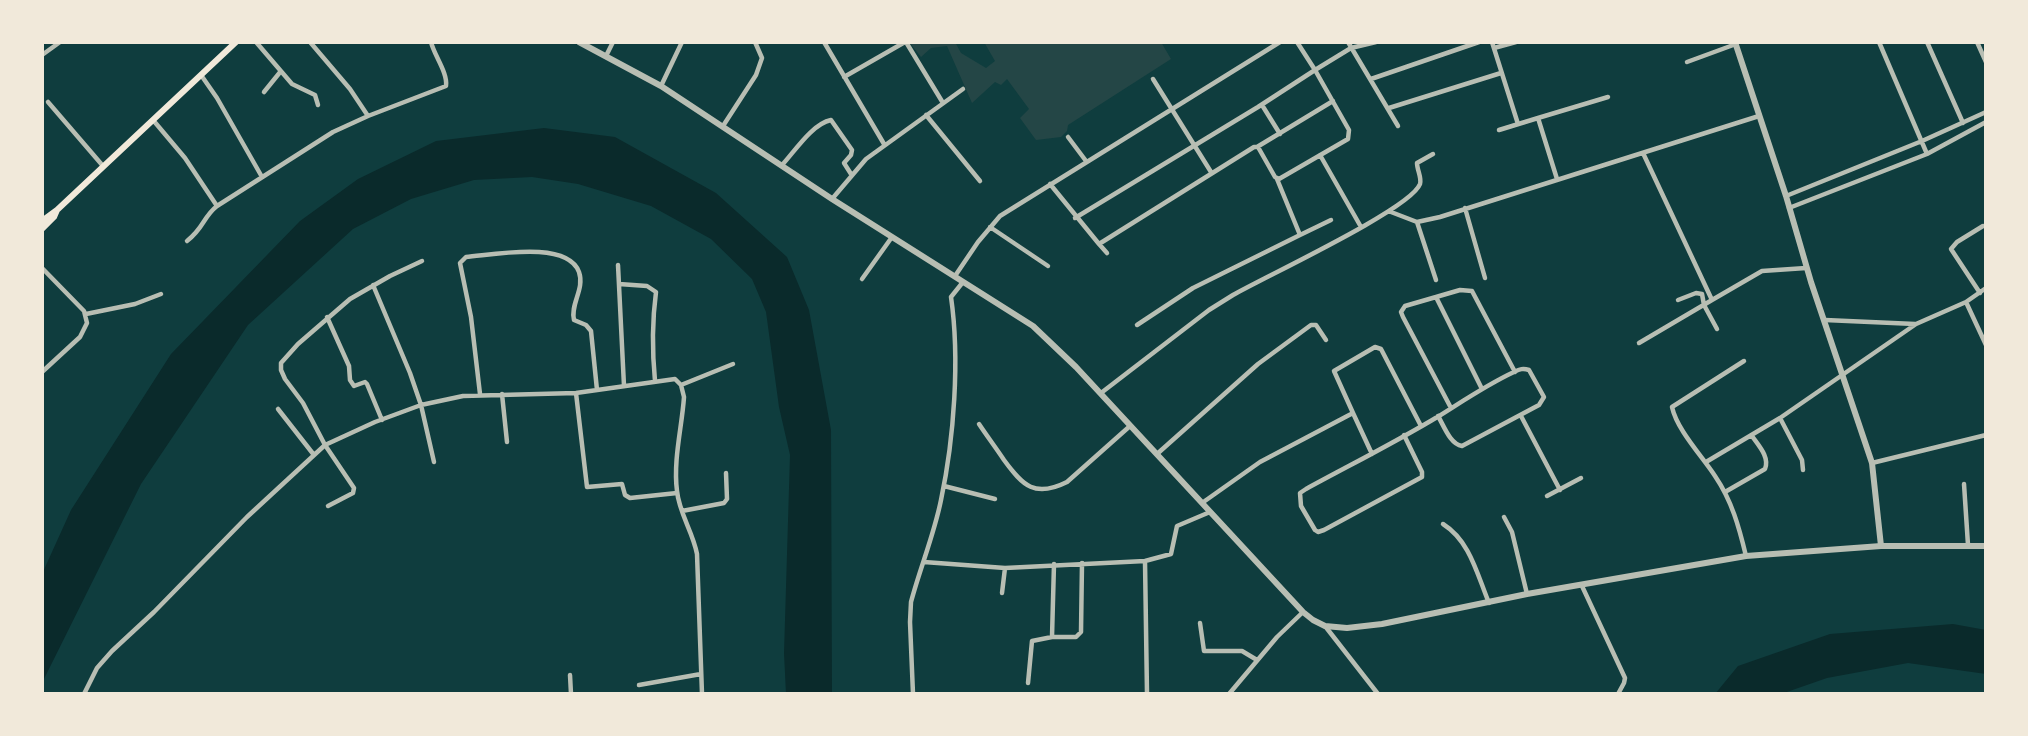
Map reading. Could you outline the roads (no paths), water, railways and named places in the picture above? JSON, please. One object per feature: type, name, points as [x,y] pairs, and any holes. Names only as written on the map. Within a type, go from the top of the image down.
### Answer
[{"type":"main road","points":[[42,221],[236,42]]},
{"type":"main road","points":[[42,229],[57,210]]},
{"type":"street","points":[[42,55],[60,42]]},
{"type":"street","points":[[256,42],[296,87],[315,95],[318,104]]},
{"type":"street","points":[[310,42],[350,89],[368,116]]},
{"type":"street","points":[[187,241],[198,233],[209,212],[217,206],[333,132],[446,86],[447,80],[431,42]]},
{"type":"street","points":[[579,42],[661,86],[1032,326],[1101,393],[1303,612],[1325,626],[1346,628],[1382,624],[1527,594],[1746,556],[1881,546],[1986,546]]},
{"type":"street","points":[[606,56],[613,42]]},
{"type":"street","points":[[661,86],[682,42]]},
{"type":"street","points":[[723,126],[756,75],[762,58],[755,42]]},
{"type":"street","points":[[824,42],[884,144]]},
{"type":"street","points":[[844,77],[905,42],[943,103]]},
{"type":"street","points":[[955,276],[990,227],[1012,207],[1280,42]]},
{"type":"street","points":[[1277,178],[1284,177],[1348,139],[1350,135],[1297,42]]},
{"type":"street","points":[[1348,42],[1398,126]]},
{"type":"street","points":[[1075,218],[1352,48],[1376,42]]},
{"type":"street","points":[[1371,79],[1479,42]]},
{"type":"street","points":[[1492,42],[1518,124]]},
{"type":"street","points":[[1494,48],[1516,42]]},
{"type":"street","points":[[1879,42],[1927,155]]},
{"type":"street","points":[[1927,42],[1963,123]]},
{"type":"street","points":[[1977,42],[1986,62]]},
{"type":"street","points":[[1686,62],[1735,43],[1786,195],[1806,268],[1872,463],[1881,546]]},
{"type":"street","points":[[264,92],[281,71]]},
{"type":"street","points":[[1389,108],[1501,72]]},
{"type":"street","points":[[201,75],[218,98],[262,177]]},
{"type":"street","points":[[1153,79],[1211,172]]},
{"type":"street","points":[[832,199],[866,159],[884,144],[964,89]]},
{"type":"street","points":[[1499,130],[1608,97]]},
{"type":"street","points":[[1098,244],[1211,172],[1333,101]]},
{"type":"street","points":[[48,102],[103,166]]},
{"type":"street","points":[[1262,105],[1280,134]]},
{"type":"street","points":[[1786,195],[1922,141],[1986,112]]},
{"type":"street","points":[[926,115],[979,181]]},
{"type":"street","points":[[1390,212],[1418,222],[1759,116]]},
{"type":"street","points":[[1538,118],[1557,179]]},
{"type":"street","points":[[153,120],[185,158],[217,206]]},
{"type":"street","points":[[781,166],[824,121],[831,120],[852,150],[844,163],[852,175]]},
{"type":"street","points":[[1789,208],[1927,155],[1986,122]]},
{"type":"street","points":[[1068,137],[1086,162]]},
{"type":"street","points":[[1258,147],[1277,178],[1300,235]]},
{"type":"street","points":[[1643,153],[1712,300]]},
{"type":"street","points":[[1101,393],[1209,310],[1390,212],[1418,188],[1420,178],[1417,163],[1433,154]]},
{"type":"street","points":[[1320,155],[1361,227]]},
{"type":"street","points":[[1049,184],[1107,253]]},
{"type":"street","points":[[1465,208],[1485,278]]},
{"type":"street","points":[[1137,325],[1193,288],[1331,220]]},
{"type":"street","points":[[1418,222],[1436,280]]},
{"type":"street","points":[[1980,293],[1951,250],[1957,242],[1983,226]]},
{"type":"street","points":[[990,227],[1048,266]]},
{"type":"street","points":[[862,279],[892,236]]},
{"type":"street","points":[[480,394],[471,317],[460,264],[466,257],[529,252],[554,254],[573,264],[579,272],[579,292],[572,314],[574,320],[586,325],[591,331],[597,390]]},
{"type":"street","points":[[328,506],[355,490],[281,370],[284,358],[327,317],[373,285],[422,261]]},
{"type":"street","points":[[618,265],[624,386]]},
{"type":"street","points":[[42,268],[86,314],[87,323],[80,337],[42,372]]},
{"type":"street","points":[[1639,343],[1762,271],[1806,268]]},
{"type":"street","points":[[914,694],[911,602],[944,486],[954,406],[955,332],[951,297],[963,282]]},
{"type":"street","points":[[619,284],[647,286],[656,292],[652,311],[655,381]]},
{"type":"street","points":[[373,285],[410,373],[421,405],[434,462]]},
{"type":"street","points":[[1706,462],[1780,418],[1916,324],[1966,302],[1986,288]]},
{"type":"street","points":[[1451,408],[1401,312],[1405,306],[1460,290],[1472,291],[1515,372]]},
{"type":"street","points":[[86,314],[135,304],[161,294]]},
{"type":"street","points":[[1678,300],[1702,294],[1704,305],[1717,329]]},
{"type":"street","points":[[1436,297],[1482,389]]},
{"type":"street","points":[[1966,302],[1986,345]]},
{"type":"street","points":[[327,317],[349,366],[351,384],[367,384],[382,420]]},
{"type":"street","points":[[1825,320],[1887,325],[1916,324]]},
{"type":"street","points":[[1157,454],[1258,364],[1311,325],[1316,325],[1326,340]]},
{"type":"street","points":[[1373,454],[1334,371],[1375,346],[1381,349],[1421,425]]},
{"type":"street","points":[[1744,361],[1672,407],[1692,445],[1725,492],[1739,526],[1746,556]]},
{"type":"street","points":[[681,385],[733,364]]},
{"type":"street","points":[[1404,435],[1422,477],[1324,530],[1315,530],[1301,506],[1300,493],[1515,372],[1530,370],[1544,397],[1539,405],[1521,416],[1462,446],[1452,440],[1438,416]]},
{"type":"street","points":[[84,694],[97,668],[112,651],[162,605],[231,532],[325,445],[421,405],[480,394],[576,393],[675,380],[681,385],[684,397],[676,474],[677,493],[693,535],[697,554],[702,694]]},
{"type":"street","points":[[576,393],[584,476],[589,488],[622,484],[625,495],[629,498],[677,493]]},
{"type":"street","points":[[502,394],[506,442]]},
{"type":"street","points":[[278,409],[314,455]]},
{"type":"street","points":[[1202,503],[1260,462],[1353,412]]},
{"type":"street","points":[[1521,416],[1560,490]]},
{"type":"street","points":[[1780,418],[1802,460],[1803,470]]},
{"type":"street","points":[[979,424],[1017,478],[1027,486],[1037,489],[1047,489],[1067,482],[1131,425]]},
{"type":"street","points":[[1872,463],[1986,435]]},
{"type":"street","points":[[1725,492],[1765,468],[1767,464],[1752,436]]},
{"type":"street","points":[[682,510],[723,503],[727,499],[726,473]]},
{"type":"street","points":[[1547,496],[1581,478]]},
{"type":"street","points":[[1964,484],[1968,545]]},
{"type":"street","points":[[944,486],[995,499]]},
{"type":"street","points":[[924,562],[1005,568],[1145,561],[1168,556],[1172,551],[1177,526],[1210,512]]},
{"type":"street","points":[[1504,517],[1512,532],[1527,594]]},
{"type":"street","points":[[1443,524],[1453,531],[1468,549],[1489,603]]},
{"type":"street","points":[[1145,561],[1147,694]]},
{"type":"street","points":[[1028,683],[1032,641],[1052,637],[1076,637],[1081,632],[1082,563]]},
{"type":"street","points":[[1052,637],[1054,564]]},
{"type":"street","points":[[1002,593],[1005,568]]},
{"type":"street","points":[[1582,586],[1625,677],[1618,694]]},
{"type":"street","points":[[1229,694],[1276,637],[1303,612]]},
{"type":"street","points":[[1200,623],[1204,651],[1242,651],[1257,660]]},
{"type":"street","points":[[1325,626],[1378,694]]},
{"type":"street","points":[[639,685],[701,674]]},
{"type":"street","points":[[570,675],[571,694]]}]
